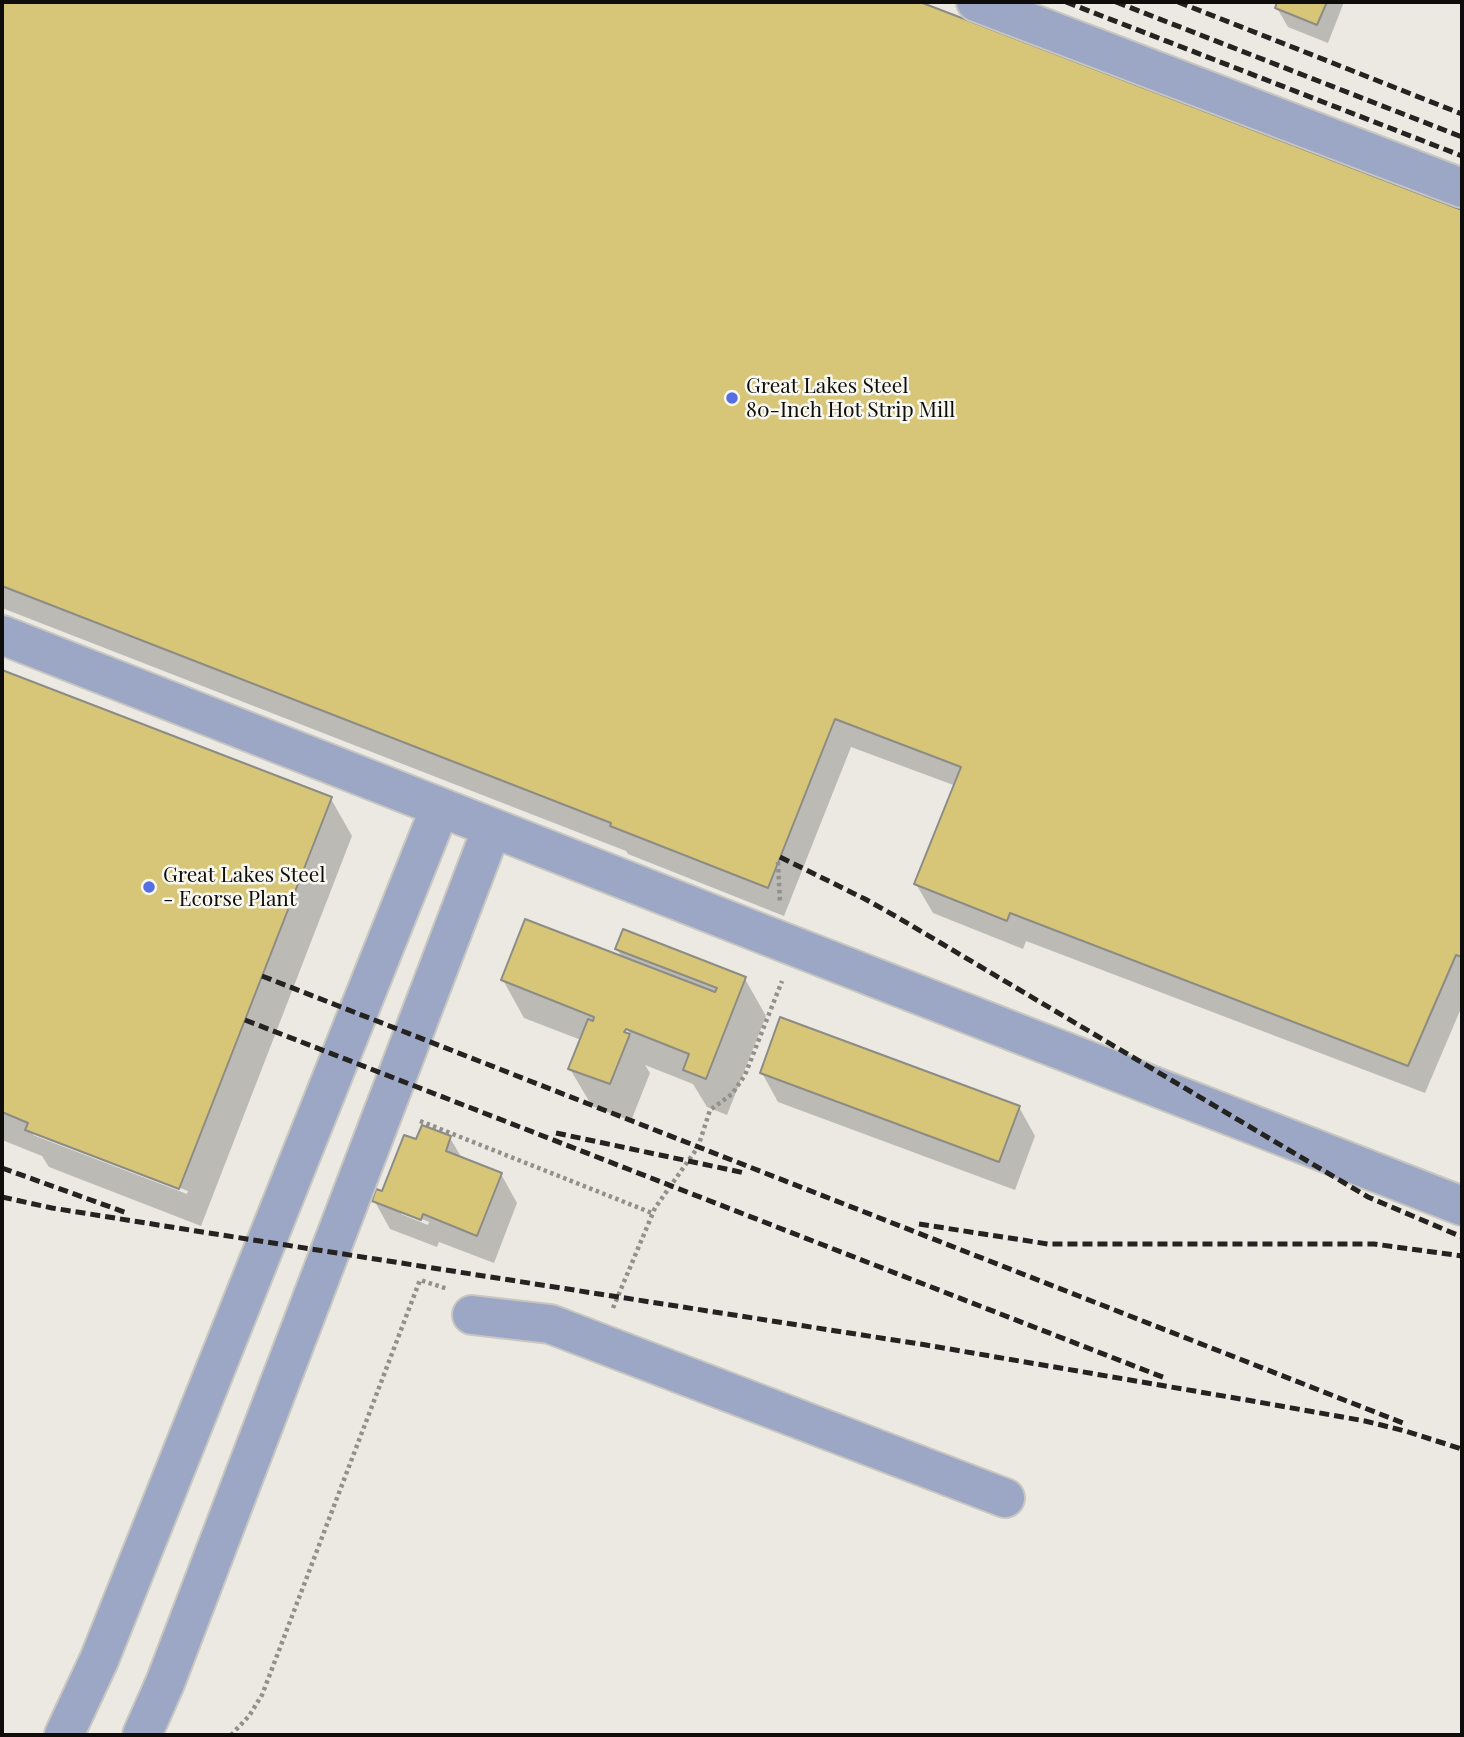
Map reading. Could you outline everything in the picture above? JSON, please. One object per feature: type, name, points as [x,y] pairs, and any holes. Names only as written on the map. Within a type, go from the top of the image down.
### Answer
[{"type":"lane","points":[[976,2],[1462,188]]},
{"type":"lane","points":[[2,635],[1462,1206]]},
{"type":"lane","points":[[64,1735],[99,1660],[440,808]]},
{"type":"lane","points":[[149,1733],[165,1683],[492,828]]},
{"type":"lane","points":[[472,1315],[550,1324],[1005,1498]]},
{"type":"path","points":[[408,1116],[652,1213]]},
{"type":"building","name":"Great Lakes Steel 80-Inch Hot Strip Mill","points":[[2,2],[920,2],[1462,210],[1462,957],[1456,955],[1408,1066],[1010,913],[1007,921],[914,884],[961,767],[835,719],[768,888],[610,826],[611,823],[2,586]]},
{"type":"building","points":[[1277,2],[1327,2],[1317,25],[1275,8]]},
{"type":"building","name":"Great Lakes Steel - Ecorse Plant","points":[[2,670],[332,797],[179,1189],[25,1130],[28,1123],[2,1112]]},
{"type":"building","points":[[525,919],[715,992],[717,988],[615,949],[623,929],[746,977],[706,1079],[683,1070],[689,1054],[626,1029],[624,1032],[630,1034],[610,1084],[568,1069],[588,1019],[593,1021],[594,1017],[501,980]]},
{"type":"building","points":[[780,1017],[1020,1106],[999,1162],[760,1073]]},
{"type":"building","points":[[422,1125],[451,1136],[446,1151],[502,1173],[477,1236],[423,1214],[421,1220],[372,1201],[376,1189],[382,1191],[404,1135],[416,1139]]},
{"type":"railway","points":[[1066,2],[1462,156]]},
{"type":"railway","points":[[1116,2],[1462,137]]},
{"type":"railway","points":[[1178,2],[1462,114]]},
{"type":"railway","points":[[780,857],[897,917],[1368,1197],[1462,1237]]},
{"type":"railway","points":[[262,976],[1403,1423]]},
{"type":"railway","points":[[245,1020],[1165,1378]]},
{"type":"railway","points":[[556,1133],[745,1173]]},
{"type":"railway","points":[[2,1168],[127,1213]]},
{"type":"railway","points":[[2,1197],[52,1208],[926,1345],[1241,1399],[1365,1421],[1462,1449]]},
{"type":"railway","points":[[919,1224],[1048,1244],[1374,1244],[1462,1256]]},
{"type":"place","name":"Great Lakes Steel 80-Inch Hot Strip Mill","points":[[732,398]]},
{"type":"place","name":"Great Lakes Steel - Ecorse Plant","points":[[149,887]]}]
